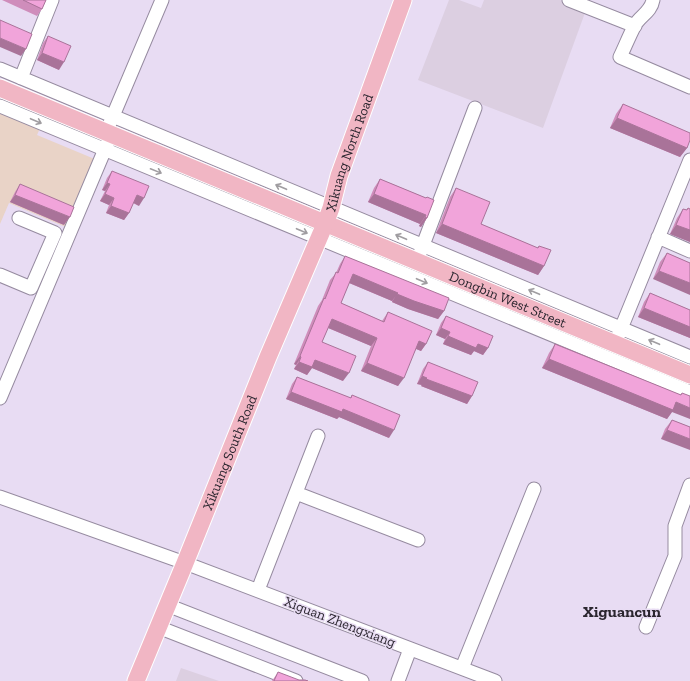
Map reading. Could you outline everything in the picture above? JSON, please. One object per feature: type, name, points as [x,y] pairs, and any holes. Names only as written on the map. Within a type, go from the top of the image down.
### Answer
[{"type":"main road","name":"Xikuang North Road","points":[[331,208],[339,176],[403,0]]},
{"type":"main road","name":"Xikuang North Road","points":[[331,208],[347,179],[412,0]]},
{"type":"main road","name":"Dongbin West Street","points":[[0,88],[107,139],[322,231],[417,262],[618,336],[690,375]]},
{"type":"main road","name":"Xikuang South Road","points":[[136,681],[331,208]]},
{"type":"street","points":[[21,78],[52,0]]},
{"type":"street","points":[[37,291],[107,139],[113,116],[162,0]]},
{"type":"street","points":[[569,0],[635,26]]},
{"type":"street","points":[[653,0],[649,11],[638,20],[620,57],[690,87]]},
{"type":"street","points":[[0,70],[423,246],[618,336],[690,357]]},
{"type":"street","points":[[0,106],[107,139]]},
{"type":"street","points":[[417,262],[475,108]]},
{"type":"street","points":[[618,336],[690,160]]},
{"type":"street","points":[[0,398],[37,291],[55,233],[19,218]]},
{"type":"street","points":[[322,231],[690,392]]},
{"type":"street","points":[[658,237],[690,251]]},
{"type":"street","points":[[0,275],[37,291]]},
{"type":"street","points":[[258,590],[318,436]]},
{"type":"street","points":[[646,627],[675,556],[675,526],[690,485]]},
{"type":"street","points":[[462,668],[534,489]]},
{"type":"street","points":[[296,493],[418,540]]},
{"type":"street","name":"Xiguan Zhengxiang","points":[[0,497],[185,562],[495,681]]},
{"type":"street","points":[[167,606],[362,681]]},
{"type":"street","points":[[158,627],[296,681]]},
{"type":"street","points":[[398,681],[410,648]]},
{"type":"shaded area","points":[[449,0],[459,0],[481,8],[484,0],[560,0],[586,10],[543,128],[418,80]]},
{"type":"shaded area","points":[[0,109],[41,126],[37,135],[97,160],[68,228],[9,203],[0,224]]},
{"type":"shaded area","points":[[181,668],[219,681],[176,681]]},
{"type":"building","points":[[23,0],[46,0],[42,9]]},
{"type":"building","points":[[0,20],[32,34],[26,49],[0,38]]},
{"type":"building","points":[[48,36],[71,46],[64,62],[42,53]]},
{"type":"building","points":[[623,104],[690,133],[690,140],[687,148],[617,118]]},
{"type":"building","points":[[112,171],[149,186],[144,198],[137,195],[129,213],[111,206],[114,198],[105,194],[110,184],[107,183]]},
{"type":"building","points":[[380,179],[434,200],[427,218],[425,217],[426,215],[374,194]]},
{"type":"building","points":[[20,184],[74,207],[70,217],[15,195]]},
{"type":"building","points":[[456,188],[490,202],[481,224],[538,248],[539,246],[551,250],[544,266],[442,224]]},
{"type":"building","points":[[688,208],[690,209],[690,230],[676,225],[683,209],[687,210]]},
{"type":"building","points":[[667,253],[690,263],[690,283],[659,271]]},
{"type":"building","points":[[345,256],[449,298],[444,311],[414,301],[353,274],[341,303],[384,322],[388,312],[432,331],[426,344],[419,341],[404,378],[367,363],[377,338],[332,319],[322,342],[356,356],[349,373],[315,360],[312,367],[299,362],[300,356],[324,298],[325,299],[336,272],[338,273]]},
{"type":"building","points":[[650,293],[690,310],[690,327],[644,308]]},
{"type":"building","points":[[446,316],[493,336],[488,348],[478,344],[476,348],[448,336],[450,332],[441,328]]},
{"type":"building","points":[[555,344],[681,395],[682,393],[690,396],[690,408],[676,402],[673,410],[549,359]]},
{"type":"building","points":[[428,362],[478,382],[472,396],[426,379],[427,378],[422,376]]},
{"type":"building","points":[[297,377],[351,398],[352,395],[400,415],[394,430],[343,409],[342,412],[291,392]]},
{"type":"building","points":[[672,420],[690,427],[690,439],[667,430]]},
{"type":"building","points":[[278,672],[299,680],[308,681],[274,681]]},
{"type":"district","name":"Xiguancun","points":[[622,611]]}]
